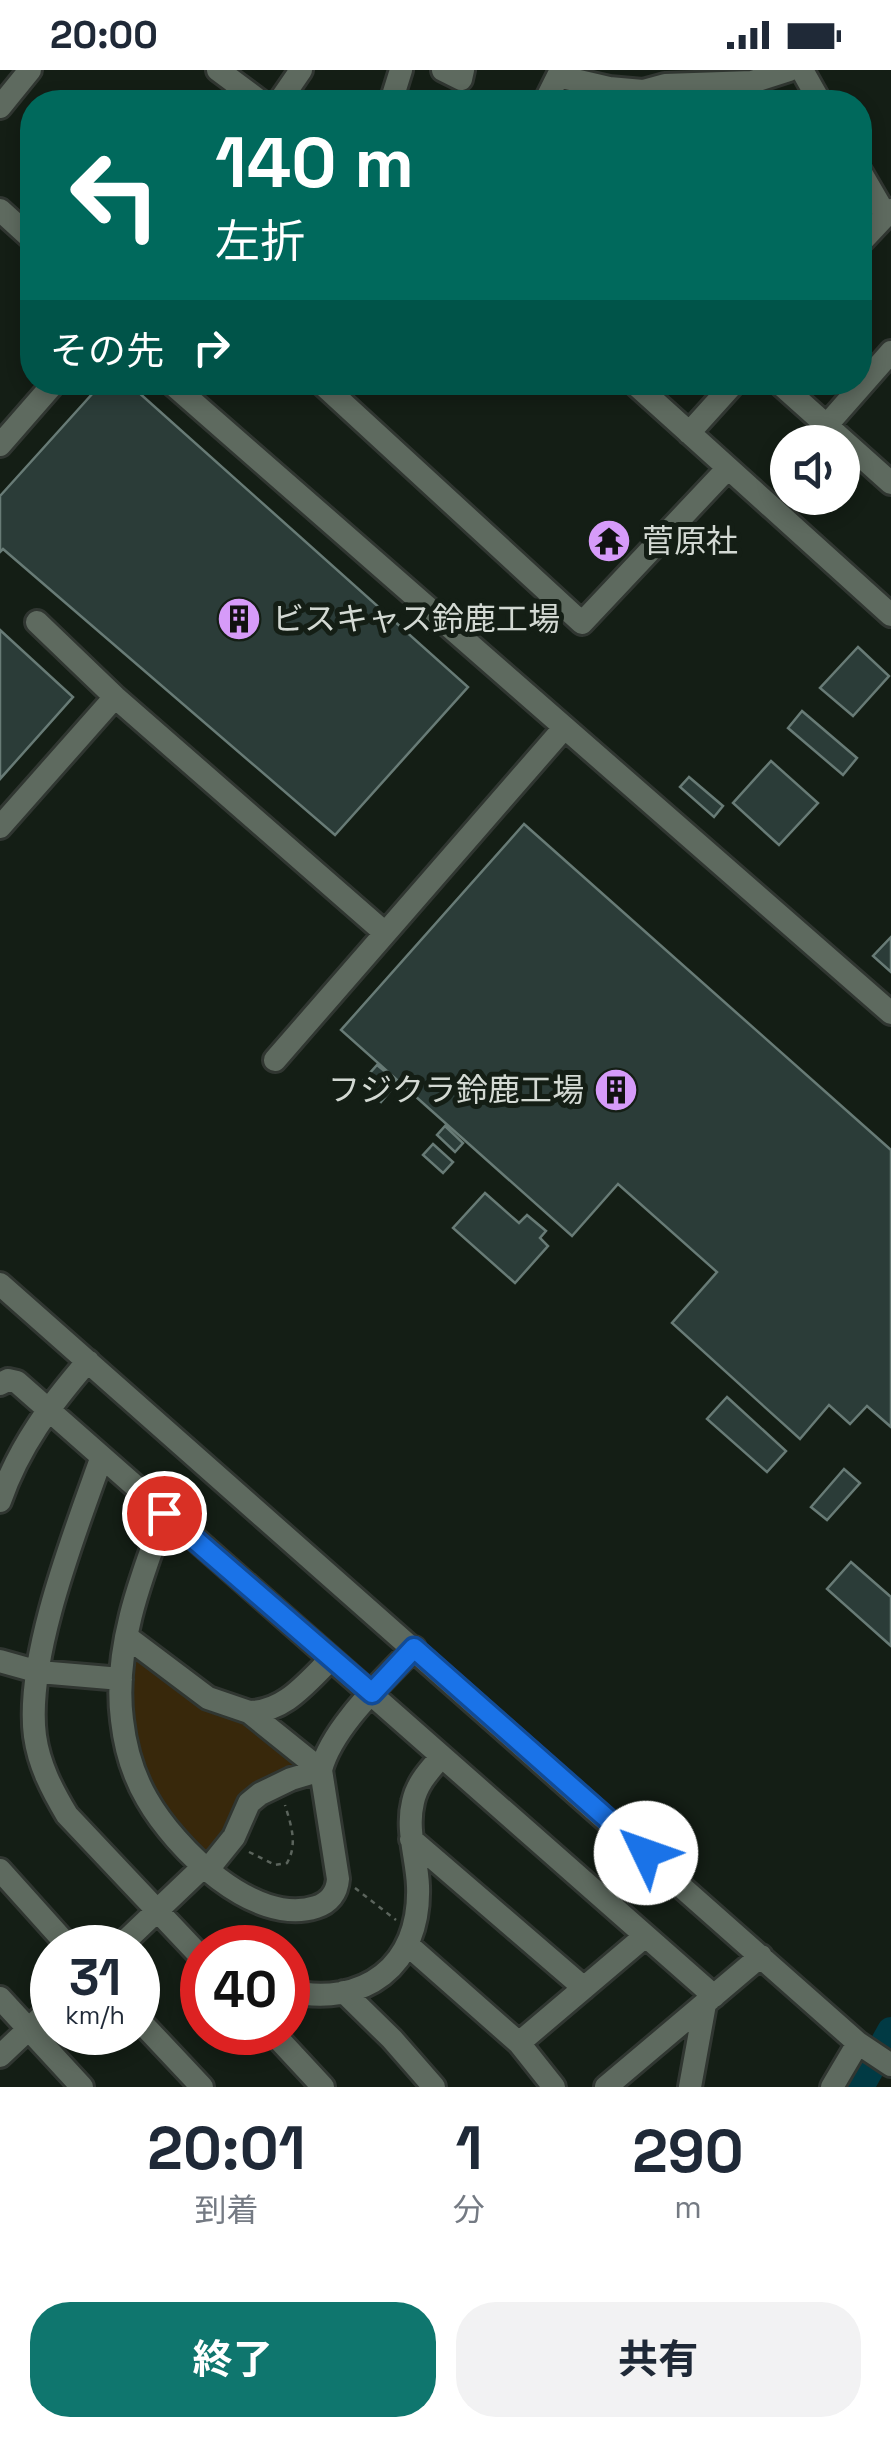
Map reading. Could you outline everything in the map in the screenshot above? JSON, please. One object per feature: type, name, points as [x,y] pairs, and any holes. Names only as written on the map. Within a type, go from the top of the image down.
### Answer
[{"type":"street","points":[[0,107],[30,70]]},
{"type":"street","points":[[218,70],[245,90]]},
{"type":"street","points":[[443,70],[461,80],[464,70]]},
{"type":"street","points":[[647,90],[752,82],[788,70]]},
{"type":"street","points":[[551,90],[558,76],[632,90]]},
{"type":"street","points":[[745,90],[752,82]]},
{"type":"street","points":[[872,189],[888,212]]},
{"type":"street","points":[[0,210],[20,228]]},
{"type":"street","points":[[872,374],[891,352]]},
{"type":"street","points":[[0,445],[44,395]]},
{"type":"street","points":[[185,395],[891,1013]]},
{"type":"street","points":[[334,395],[582,623],[728,468]]},
{"type":"street","points":[[647,395],[891,615]]},
{"type":"street","points":[[689,433],[723,395]]},
{"type":"street","points":[[792,395],[825,425]]},
{"type":"street","points":[[827,425],[853,395]]},
{"type":"street","points":[[860,456],[891,484]]},
{"type":"street","points":[[36,622],[115,697],[386,933]]},
{"type":"street","points":[[0,827],[115,697]]},
{"type":"street","points":[[275,1060],[564,728]]},
{"type":"street","points":[[0,1284],[858,2043],[889,2064]]},
{"type":"street","points":[[0,1501],[46,1410],[88,1361]]},
{"type":"street","points":[[0,1384],[16,1382],[372,1693],[709,2000]]},
{"type":"street","points":[[101,1458],[60,1575],[39,1672],[36,1738],[53,1792],[82,1832],[180,1934]]},
{"type":"street","points":[[164,1513],[127,1637],[121,1679],[124,1738],[140,1787],[162,1822],[249,1900],[291,1910],[314,1908],[329,1900],[337,1888],[322,1770],[325,1757],[372,1693],[414,1648]]},
{"type":"street","points":[[127,1637],[208,1698],[249,1712],[279,1706],[331,1659]]},
{"type":"street","points":[[0,1661],[39,1672],[121,1679]]},
{"type":"street","points":[[249,1712],[322,1770]]},
{"type":"street","points":[[310,1994],[344,1992],[376,1980],[404,1954],[411,1939],[418,1884],[411,1839],[412,1806],[418,1785],[441,1757]]},
{"type":"street","points":[[143,1925],[234,1837],[249,1803],[278,1785],[322,1770]]},
{"type":"street","points":[[411,1839],[584,1988]]},
{"type":"street","points":[[0,1870],[49,1925]]},
{"type":"street","points":[[519,2043],[644,1937]]},
{"type":"street","points":[[411,1939],[519,2043],[554,2087]]},
{"type":"street","points":[[606,2087],[761,1956]]},
{"type":"street","points":[[344,1992],[392,2038],[434,2087]]},
{"type":"street","points":[[0,1998],[82,2087]]},
{"type":"street","points":[[690,2087],[709,2000]]},
{"type":"street","points":[[0,2056],[29,2029]]},
{"type":"street","points":[[160,2042],[202,2087]]},
{"type":"street","points":[[832,2087],[858,2043]]},
{"type":"street","points":[[293,2055],[323,2087]]},
{"type":"path","points":[[234,1837],[263,1861],[287,1863],[294,1840],[278,1785]]},
{"type":"path","points":[[338,1880],[347,1882],[411,1939]]},
{"type":"shaded area","points":[[560,89],[722,90],[559,90]]},
{"type":"shaded area","points":[[139,1656],[253,1719],[303,1760],[211,1855],[203,1853],[158,1802],[131,1731],[130,1659]]},
{"type":"building","name":"ビスキャス鈴鹿工場","points":[[91,395],[142,395],[468,687],[335,835],[3,549],[0,552],[0,496]]},
{"type":"building","points":[[0,630],[73,697],[0,779]]},
{"type":"building","points":[[858,647],[889,676],[853,716],[820,688]]},
{"type":"building","points":[[802,711],[857,758],[843,775],[788,728]]},
{"type":"building","points":[[771,761],[818,803],[779,845],[733,803]]},
{"type":"building","points":[[689,777],[723,806],[714,817],[680,787]]},
{"type":"building","name":"フジクラ鈴鹿工場","points":[[524,824],[891,1150],[891,1427],[867,1406],[850,1424],[829,1405],[800,1439],[672,1323],[717,1272],[618,1184],[572,1236],[341,1030]]},
{"type":"building","points":[[891,937],[891,972],[873,956]]},
{"type":"building","points":[[377,1065],[398,1082],[381,1102],[360,1084]]},
{"type":"building","points":[[445,1126],[463,1143],[455,1152],[437,1135]]},
{"type":"building","points":[[433,1144],[453,1162],[443,1173],[423,1155]]},
{"type":"building","points":[[485,1193],[519,1223],[527,1215],[546,1231],[540,1238],[548,1246],[515,1283],[453,1228]]},
{"type":"building","points":[[727,1397],[786,1451],[767,1472],[707,1419]]},
{"type":"building","points":[[844,1469],[860,1483],[827,1520],[811,1507]]},
{"type":"building","points":[[851,1562],[891,1597],[891,1646],[827,1589]]},
{"type":"waterway","points":[[860,2087],[891,2031]]},
{"type":"place","name":"菅原社","points":[[609,541]]},
{"type":"place","name":"ビスキャス鈴鹿工場","points":[[239,619]]},
{"type":"place","name":"フジクラ鈴鹿工場","points":[[616,1090]]},
{"type":"route","points":[[164,1513],[372,1693],[414,1648],[646,1853]]}]
